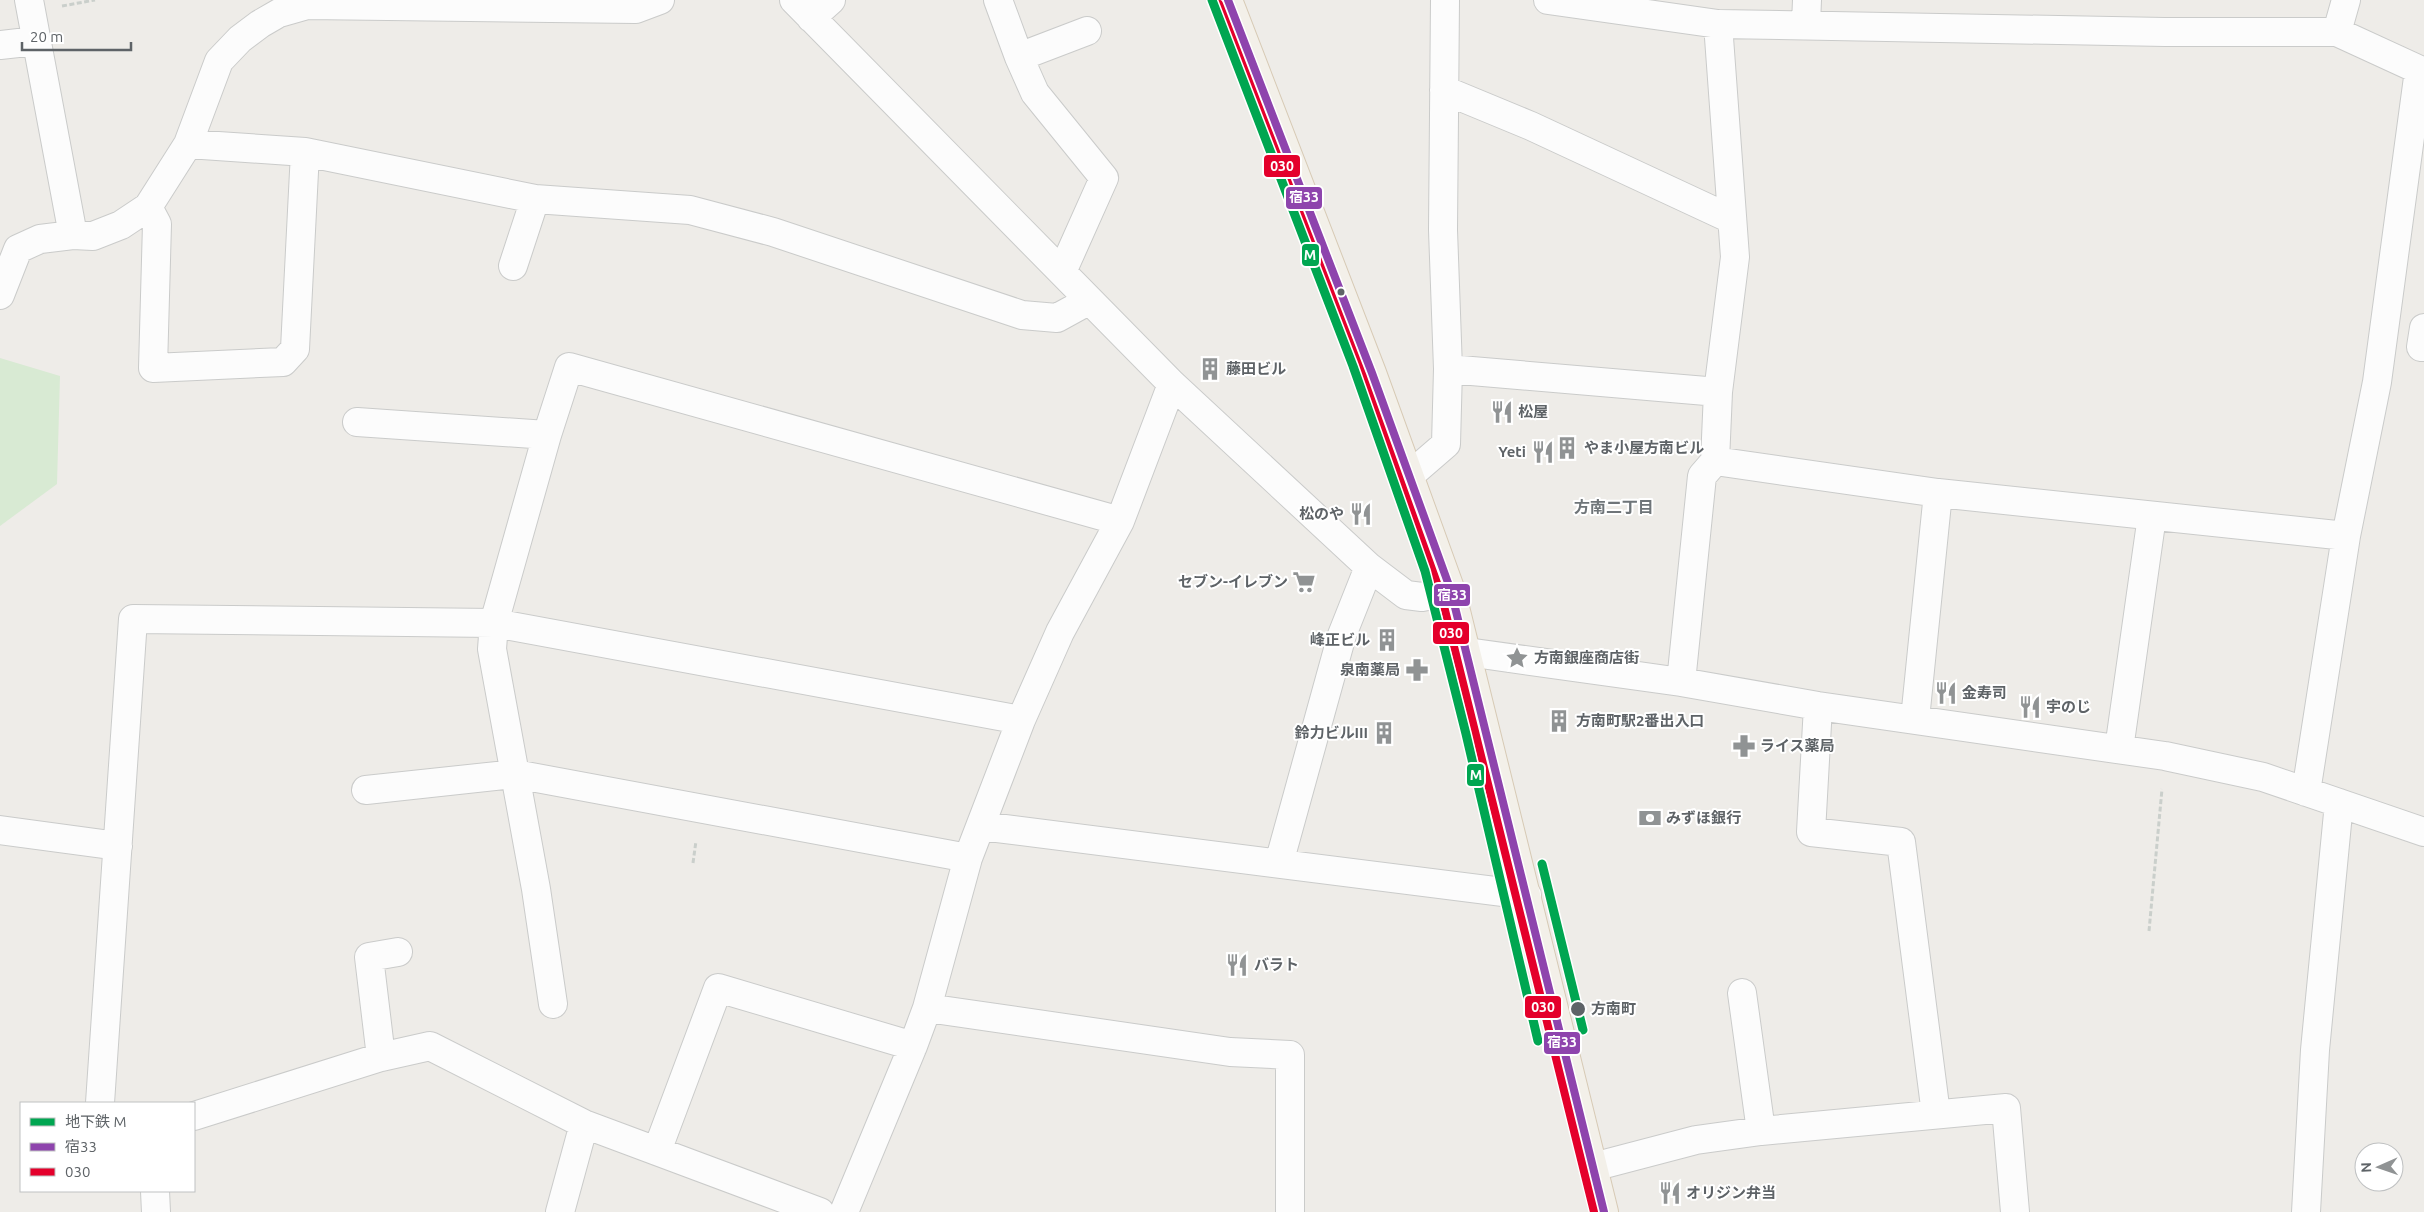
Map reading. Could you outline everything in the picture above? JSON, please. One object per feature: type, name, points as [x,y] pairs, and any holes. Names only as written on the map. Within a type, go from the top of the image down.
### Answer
[{"type":"main road","points":[[1228,0],[1451,591],[1604,1212]]},
{"type":"street","points":[[29,0],[73,235]]},
{"type":"street","points":[[0,294],[18,249],[40,240],[73,235],[93,236],[122,225],[148,207],[188,144],[219,61],[240,39],[258,12],[279,13],[308,4],[636,9],[660,0]]},
{"type":"street","points":[[831,0],[802,9],[1172,384],[1369,567],[1406,595],[1422,597],[1451,591]]},
{"type":"street","points":[[998,0],[1019,57],[1035,93],[1104,178],[1062,272]]},
{"type":"street","points":[[1409,476],[1446,444],[1448,369],[1444,230],[1445,0]]},
{"type":"street","points":[[1548,0],[1627,5],[1718,24],[1806,12],[2165,32],[2337,32],[2422,71],[2377,382],[2346,536],[2306,792]]},
{"type":"street","points":[[2337,32],[2346,0]]},
{"type":"street","points":[[1681,682],[1702,476],[1715,462],[1718,392],[1735,257],[1718,24]]},
{"type":"street","points":[[1019,57],[1087,31]]},
{"type":"street","points":[[0,45],[36,41]]},
{"type":"street","points":[[1444,90],[1531,126],[1731,219]]},
{"type":"street","points":[[188,144],[305,152],[535,199],[690,210],[773,232],[1022,315],[1057,318],[1088,301]]},
{"type":"street","points":[[148,207],[156,224],[152,368],[283,362],[295,349],[305,152]]},
{"type":"street","points":[[513,266],[535,199]]},
{"type":"street","points":[[2424,328],[2422,347],[2424,347]]},
{"type":"street","points":[[553,1004],[536,889],[492,649],[494,623],[547,435],[570,367],[1120,521]]},
{"type":"street","points":[[1448,369],[1718,392]]},
{"type":"street","points":[[844,1212],[913,1046],[926,1008],[968,858],[1021,720],[1060,632],[1120,521],[1172,384]]},
{"type":"street","points":[[357,422],[547,435]]},
{"type":"street","points":[[1715,462],[1938,493],[2346,536]]},
{"type":"street","points":[[1915,719],[1938,493]]},
{"type":"street","points":[[2119,749],[2152,516]]},
{"type":"street","points":[[1279,863],[1342,636],[1369,567]]},
{"type":"street","points":[[100,1102],[134,619],[494,623],[1021,720]]},
{"type":"street","points":[[1467,652],[1681,682],[1818,706],[2165,756],[2263,777],[2424,832]]},
{"type":"street","points":[[1818,706],[1811,832],[1901,842],[1936,1114]]},
{"type":"street","points":[[366,790],[515,774],[968,858]]},
{"type":"street","points":[[2306,1212],[2315,1050],[2339,803]]},
{"type":"street","points":[[981,826],[1527,895]]},
{"type":"street","points":[[0,830],[118,846]]},
{"type":"street","points":[[380,1057],[369,957],[398,952]]},
{"type":"street","points":[[657,1151],[718,988],[913,1046]]},
{"type":"street","points":[[1742,993],[1761,1131]]},
{"type":"street","points":[[926,1008],[1230,1052],[1290,1054],[1290,1212]]},
{"type":"street","points":[[195,1116],[380,1057],[430,1046],[584,1124],[820,1212]]},
{"type":"street","points":[[1593,1167],[1696,1140],[1761,1131],[2006,1108],[2015,1212]]},
{"type":"street","points":[[560,1212],[584,1124]]},
{"type":"street","points":[[155,1192],[156,1212]]},
{"type":"path","points":[[2149,931],[2165,756]]},
{"type":"green space","points":[[0,358],[60,376],[57,484],[0,526]]},
{"type":"metro line","name":"M","points":[[1212,0],[1353,366],[1425,571],[1466,734],[1538,1041]]},
{"type":"metro line","name":"M","points":[[1542,864],[1583,1030]]},
{"type":"transit line","name":"宿33","points":[[1228,0],[1372,373],[1451,591],[1604,1212]]},
{"type":"transit line","name":"030","points":[[1219,4],[1363,377],[1441,594],[1594,1212]]},
{"type":"place","name":"藤田ビル","points":[[1210,369]]},
{"type":"place","name":"松屋","points":[[1502,412]]},
{"type":"place","name":"やま小屋方南ビル","points":[[1567,448]]},
{"type":"place","name":"Yeti","points":[[1543,452]]},
{"type":"place","name":"松のや","points":[[1361,514]]},
{"type":"place","name":"セブン-イレブン","points":[[1304,582]]},
{"type":"place","name":"峰正ビル","points":[[1387,640]]},
{"type":"place","name":"方南銀座商店街","points":[[1517,658]]},
{"type":"place","name":"泉南薬局","points":[[1417,670]]},
{"type":"place","name":"金寿司","points":[[1946,693]]},
{"type":"place","name":"宇のじ","points":[[2030,707]]},
{"type":"place","name":"方南町駅2番出入口","points":[[1559,721]]},
{"type":"place","name":"鈴力ビルIII","points":[[1384,733]]},
{"type":"place","name":"ライス薬局","points":[[1744,746]]},
{"type":"place","name":"みずほ銀行","points":[[1650,818]]},
{"type":"place","name":"バラト","points":[[1237,965]]},
{"type":"place","name":"方南町","points":[[1578,1009]]},
{"type":"place","name":"オリジン弁当","points":[[1670,1193]]},
{"type":"district","name":"方南二丁目","points":[[1614,507]]}]
